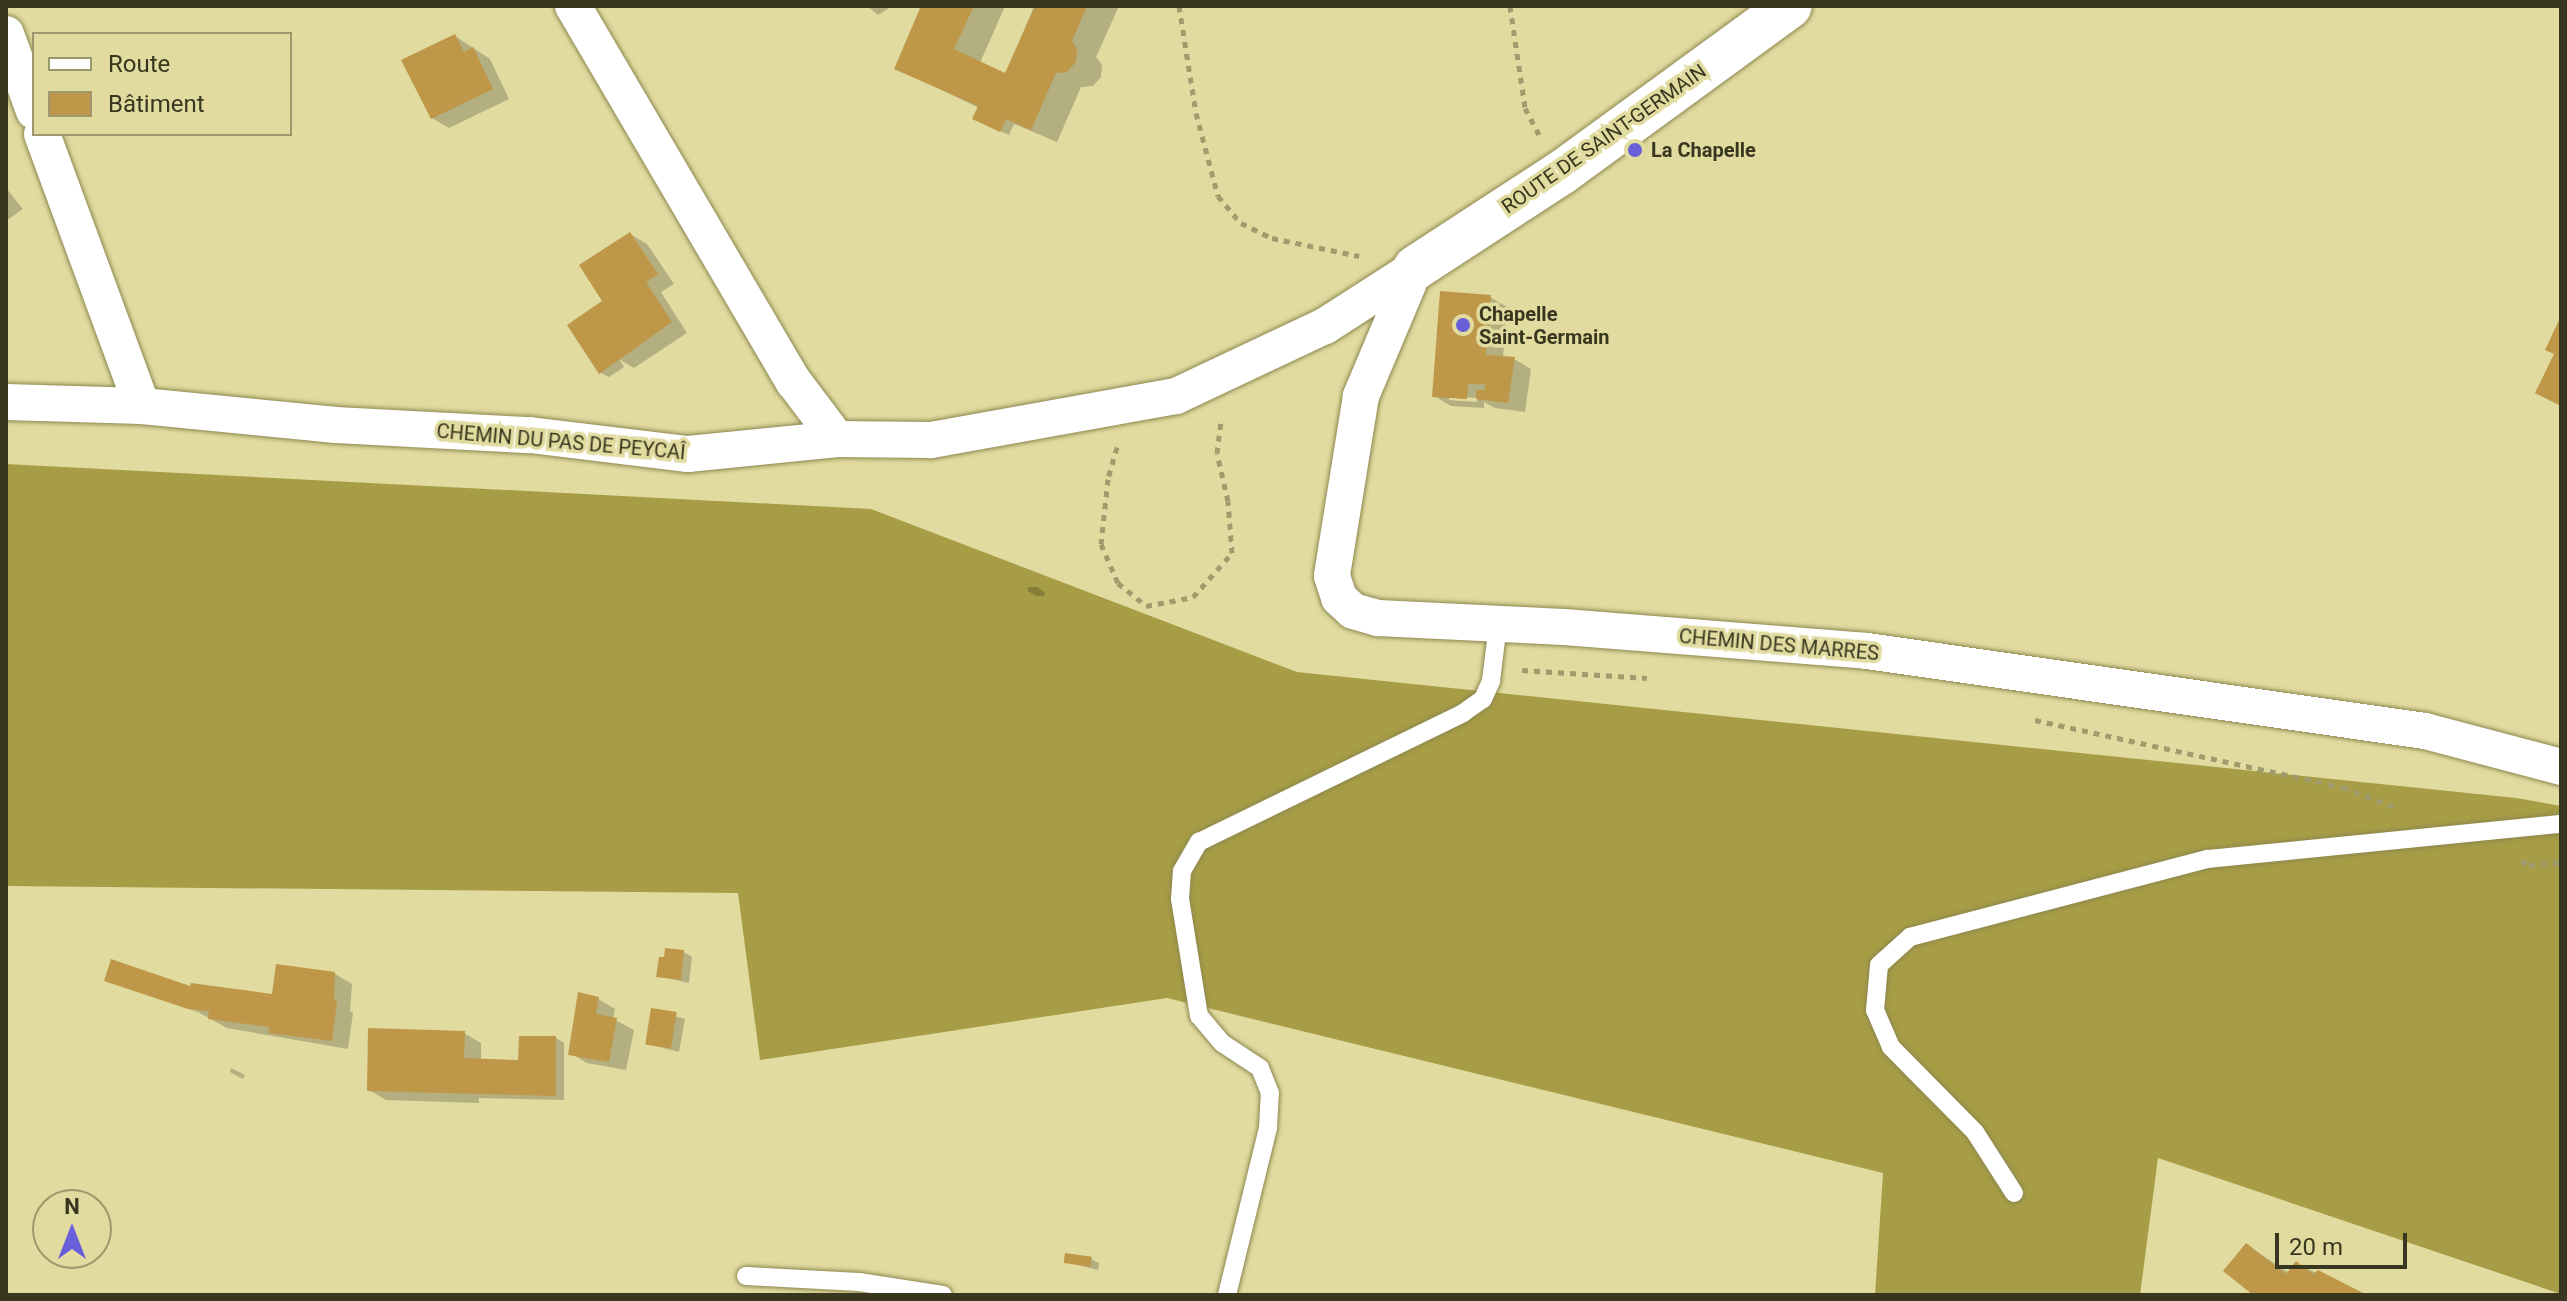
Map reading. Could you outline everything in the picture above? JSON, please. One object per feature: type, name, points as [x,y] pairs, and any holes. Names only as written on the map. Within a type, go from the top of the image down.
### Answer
[{"type":"street","points":[[573,6],[794,382],[837,439]]},
{"type":"street","name":"ROUTE DE SAINT-GERMAIN","points":[[1415,268],[1561,173],[1790,6]]},
{"type":"street","points":[[6,34],[32,106]]},
{"type":"street","points":[[43,136],[142,406]]},
{"type":"street","name":"CHEMIN DU PAS DE PEYCAÎ","points":[[6,402],[142,406],[336,425],[530,435],[688,454],[837,439],[931,440],[1176,396],[1325,326],[1415,268]]},
{"type":"street","name":"CHEMIN DES MARRES","points":[[1415,268],[1361,396],[1332,576],[1339,598],[1353,611],[1378,618],[1867,651],[2425,731],[2561,767]]},
{"type":"lane","points":[[1227,1295],[1268,1128],[1270,1093],[1260,1068],[1222,1043],[1199,1016],[1180,899],[1182,871],[1199,842],[1463,713],[1483,699],[1493,668],[1498,624]]},
{"type":"lane","points":[[2014,1193],[1975,1132],[1891,1047],[1875,1010],[1879,965],[1910,937],[2208,859],[2561,824]]},
{"type":"lane","points":[[746,1276],[859,1282],[943,1295]]},
{"type":"path","points":[[1179,6],[1196,113],[1218,196],[1241,223],[1272,238],[1415,268]]},
{"type":"path","points":[[1510,6],[1525,108],[1561,173]]},
{"type":"path","points":[[1130,404],[1108,479],[1101,544],[1118,583],[1146,606],[1193,597],[1232,553],[1228,501],[1217,453],[1227,372]]},
{"type":"path","points":[[1493,668],[1663,679]]},
{"type":"path","points":[[2020,717],[2343,787],[2398,808]]},
{"type":"path","points":[[2467,835],[2529,865],[2561,862]]},
{"type":"shaded area","points":[[6,464],[871,509],[1297,672],[2516,798],[2561,806],[2561,1294],[2158,1158],[2140,1295],[1875,1295],[1883,1173],[1167,998],[760,1060],[738,893],[6,886]]},
{"type":"building","points":[[921,6],[974,6],[954,49],[1005,73],[1035,6],[1087,6],[1072,41],[1077,49],[1076,62],[1067,72],[1056,73],[1031,130],[1006,119],[1000,132],[972,119],[978,106],[894,69]]},
{"type":"building","points":[[455,34],[464,52],[473,47],[493,89],[431,119],[401,60]]},
{"type":"building","points":[[630,232],[658,274],[646,282],[672,322],[599,374],[567,325],[602,301],[579,265]]},
{"type":"building","name":"Chapelle Saint-Germain","points":[[1440,291],[1491,295],[1486,355],[1515,357],[1508,403],[1476,399],[1476,390],[1485,390],[1485,384],[1468,384],[1467,399],[1432,397]]},
{"type":"building","points":[[2561,316],[2561,406],[2535,393],[2554,354],[2545,350]]},
{"type":"building","points":[[665,948],[684,950],[681,980],[656,977],[659,957],[664,957]]},
{"type":"building","points":[[111,959],[190,986],[191,983],[272,994],[276,964],[335,972],[334,1000],[337,1001],[332,1041],[268,1033],[269,1027],[208,1019],[209,1011],[188,1009],[104,981]]},
{"type":"building","points":[[578,992],[599,997],[596,1014],[617,1018],[609,1062],[568,1055]]},
{"type":"building","points":[[651,1008],[677,1012],[671,1049],[645,1045]]},
{"type":"building","points":[[368,1028],[465,1031],[464,1058],[518,1060],[519,1036],[556,1036],[556,1096],[367,1091]]},
{"type":"building","points":[[2246,1243],[2286,1274],[2296,1261],[2313,1274],[2318,1270],[2367,1295],[2253,1295],[2223,1271]]},
{"type":"building","points":[[1065,1253],[1092,1257],[1090,1267],[1064,1263]]},
{"type":"place","name":"La Chapelle","points":[[1635,150]]},
{"type":"place","name":"Chapelle Saint-Germain","points":[[1463,325]]}]
